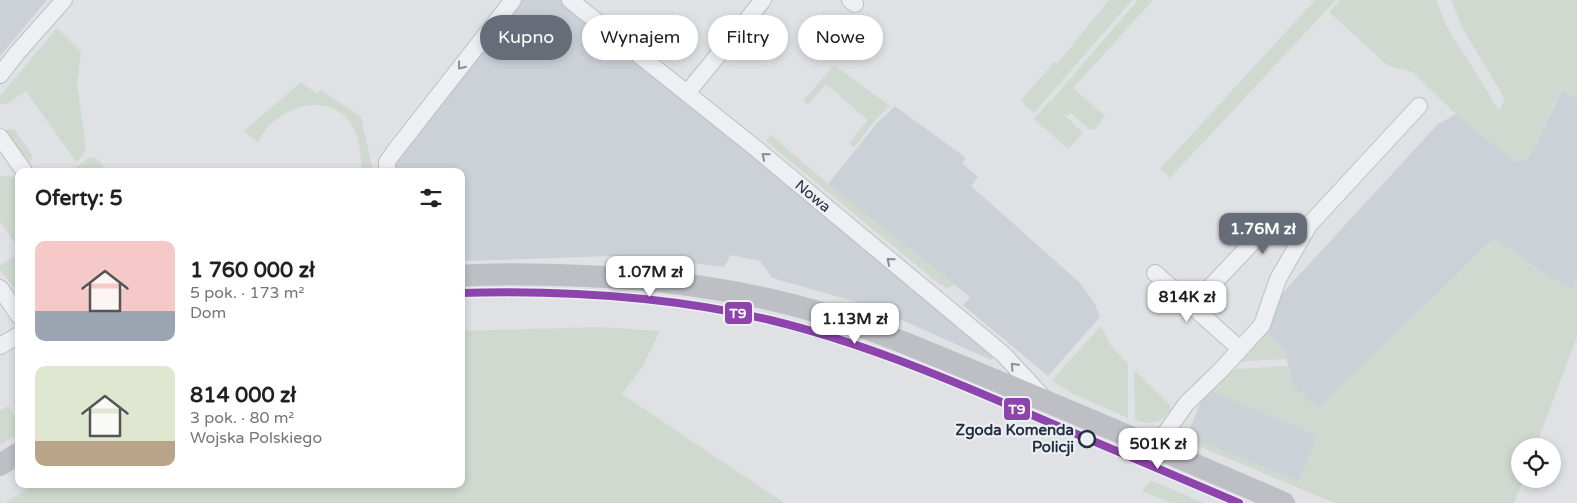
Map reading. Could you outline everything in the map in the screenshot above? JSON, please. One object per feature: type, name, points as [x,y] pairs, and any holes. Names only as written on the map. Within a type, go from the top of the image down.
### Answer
[{"type":"street","points":[[0,75],[64,0]]},
{"type":"street","points":[[387,168],[387,162],[394,152],[513,0]]},
{"type":"street","name":"Nowa","points":[[570,0],[687,93],[1003,354],[1047,401]]},
{"type":"street","points":[[687,93],[763,0]]},
{"type":"street","points":[[1155,448],[1186,404],[1262,325],[1278,279],[1309,225],[1419,106]]},
{"type":"street","points":[[0,137],[22,168]]},
{"type":"street","points":[[1192,306],[1272,222]]},
{"type":"street","points":[[1155,273],[1240,349]]},
{"type":"street","points":[[465,276],[524,274],[602,276],[662,281],[745,294],[832,317],[927,352],[1047,401],[1284,503]]},
{"type":"street","points":[[0,288],[15,310]]},
{"type":"street","points":[[0,346],[15,337]]},
{"type":"street","points":[[0,465],[15,456]]},
{"type":"shaded area","points":[[0,0],[47,0],[0,56]]},
{"type":"shaded area","points":[[520,0],[562,0],[582,16],[582,60],[637,60],[994,355],[991,360],[871,306],[772,278],[760,261],[731,255],[724,267],[652,258],[614,256],[465,261],[465,168],[393,168],[398,154],[480,50],[480,60],[572,60],[572,15],[508,15]]},
{"type":"shaded area","points":[[1109,0],[1132,0],[1034,113],[1021,101],[1054,62],[1057,64]]},
{"type":"shaded area","points":[[1138,0],[1153,0],[1073,88],[1105,116],[1095,130],[1089,129],[1071,113],[1067,116],[1051,101]]},
{"type":"shaded area","points":[[1315,0],[1336,0],[1170,178],[1160,169]]},
{"type":"shaded area","points":[[1340,0],[1436,0],[1447,27],[1499,110],[1505,99],[1464,31],[1451,0],[1577,0],[1577,97],[1561,90],[1530,156],[1516,162],[1456,114],[1412,72],[1387,65],[1329,12]]},
{"type":"shaded area","points":[[57,28],[81,52],[77,84],[86,148],[82,157],[76,162],[26,91],[7,104],[0,102],[0,96]]},
{"type":"shaded area","points":[[834,65],[890,106],[877,118],[854,147],[849,143],[868,120],[826,84],[808,105],[803,101]]},
{"type":"shaded area","points":[[301,82],[317,94],[321,90],[361,117],[372,168],[362,168],[359,145],[354,129],[344,116],[332,108],[318,105],[304,106],[290,111],[266,129],[258,142],[244,131]]},
{"type":"shaded area","points":[[1562,90],[1577,97],[1577,278],[1572,289],[1555,281],[1494,239],[1318,409],[1292,385],[1285,352],[1264,330],[1276,300],[1438,124],[1456,114],[1516,162],[1530,156]]},
{"type":"shaded area","points":[[1050,101],[1083,133],[1068,149],[1034,119]]},
{"type":"shaded area","points":[[895,106],[966,158],[962,163],[978,177],[971,186],[1079,282],[1094,302],[1100,317],[1048,376],[963,305],[970,297],[828,184],[878,122]]},
{"type":"shaded area","points":[[8,129],[15,130],[32,155],[32,160],[25,165],[3,133]]},
{"type":"shaded area","points":[[771,135],[828,184],[955,285],[947,288],[938,283],[766,141]]},
{"type":"shaded area","points":[[90,157],[98,159],[104,168],[75,168]]},
{"type":"shaded area","points":[[0,176],[15,177],[15,243],[0,221]]},
{"type":"shaded area","points":[[1495,239],[1555,281],[1572,289],[1577,278],[1577,336],[1539,438],[1511,438],[1511,488],[1520,488],[1514,503],[1335,503],[1191,443],[1187,436],[1299,482],[1318,435],[1206,389],[1226,373],[1239,369],[1287,366],[1292,385],[1318,408]]},
{"type":"shaded area","points":[[15,255],[15,289],[0,270],[0,266]]},
{"type":"shaded area","points":[[1101,326],[1111,346],[1128,364],[1128,418],[1073,394],[1052,380]]},
{"type":"shaded area","points":[[600,327],[660,331],[642,367],[622,394],[784,503],[5,503],[29,488],[465,488],[465,331]]},
{"type":"shaded area","points":[[1264,330],[1285,352],[1286,359],[1233,362]]},
{"type":"shaded area","points":[[1134,370],[1169,404],[1171,409],[1168,414],[1156,422],[1146,423],[1135,420]]},
{"type":"shaded area","points":[[1206,389],[1318,435],[1299,482],[1187,436]]},
{"type":"shaded area","points":[[8,406],[15,417],[15,436],[0,445],[0,411]]},
{"type":"shaded area","points":[[1151,481],[1204,503],[1171,503],[1142,491]]},
{"type":"transit line","name":"T9","points":[[465,293],[578,294],[655,300],[732,312],[802,328],[866,348],[928,372],[1239,503]]},
{"type":"place","name":"Zgoda Komenda Policji","points":[[1087,439]]}]
